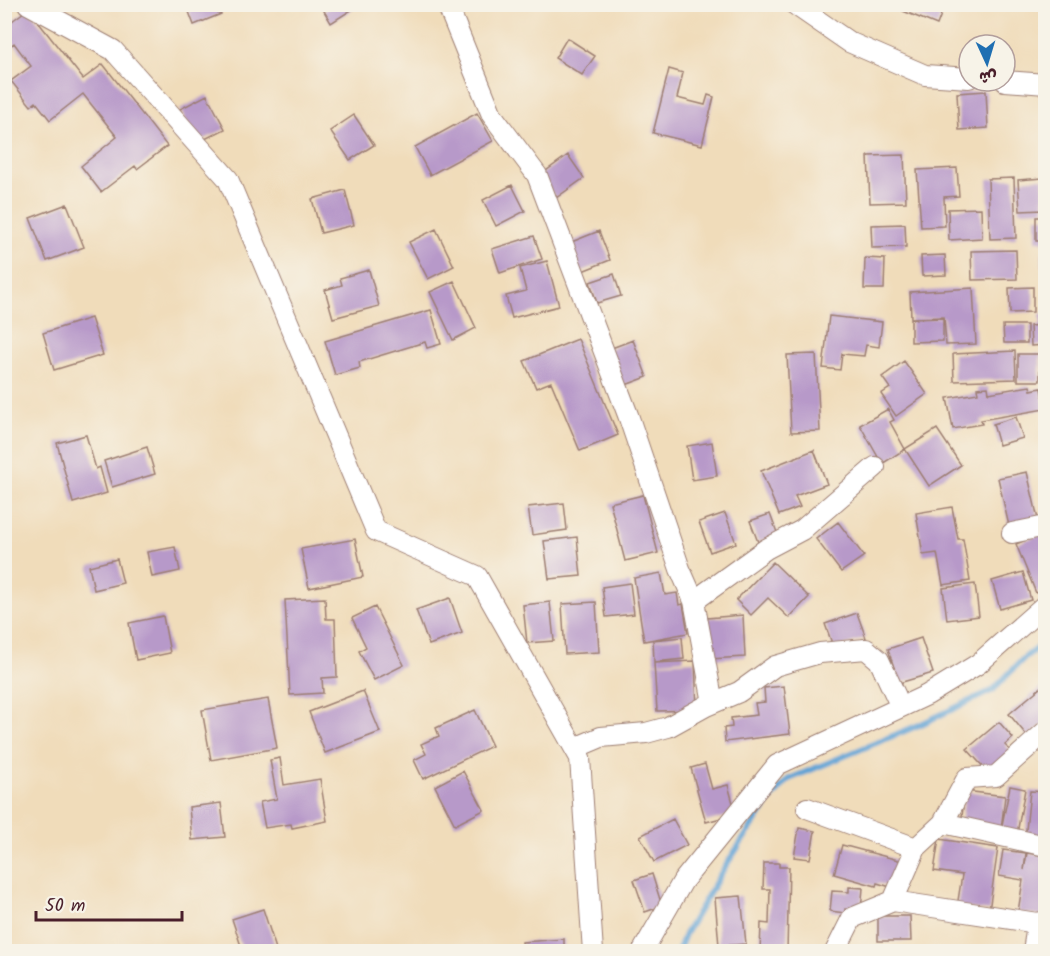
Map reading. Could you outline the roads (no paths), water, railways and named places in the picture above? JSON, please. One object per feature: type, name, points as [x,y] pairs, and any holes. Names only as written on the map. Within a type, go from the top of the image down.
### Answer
[{"type":"street","points":[[28,4],[113,50],[228,179],[376,531],[477,576],[580,758],[593,951]]},
{"type":"street","points":[[447,4],[492,115],[537,175],[628,415],[680,569],[694,601],[713,703]]},
{"type":"street","points":[[794,4],[849,42],[925,75],[957,77]]},
{"type":"street","points":[[1017,82],[1046,84]]},
{"type":"street","points":[[694,601],[766,549],[802,530],[875,467]]},
{"type":"street","points":[[1012,532],[1046,526]]},
{"type":"street","points":[[642,951],[683,881],[777,765],[927,695],[978,664],[1046,604]]},
{"type":"street","points":[[574,748],[601,737],[646,733],[668,727],[739,692],[775,666],[820,653],[866,649],[879,660],[901,707]]},
{"type":"street","points":[[893,901],[916,848],[943,823],[968,778],[996,776],[1046,731]]},
{"type":"street","points":[[807,808],[916,848]]},
{"type":"street","points":[[943,823],[1046,846]]},
{"type":"street","points":[[835,951],[852,918],[893,901],[1041,922],[1033,951]]},
{"type":"waterway","points":[[678,952],[685,934],[726,865],[769,801],[789,779],[919,725],[993,690],[1024,658],[1046,641]]}]
